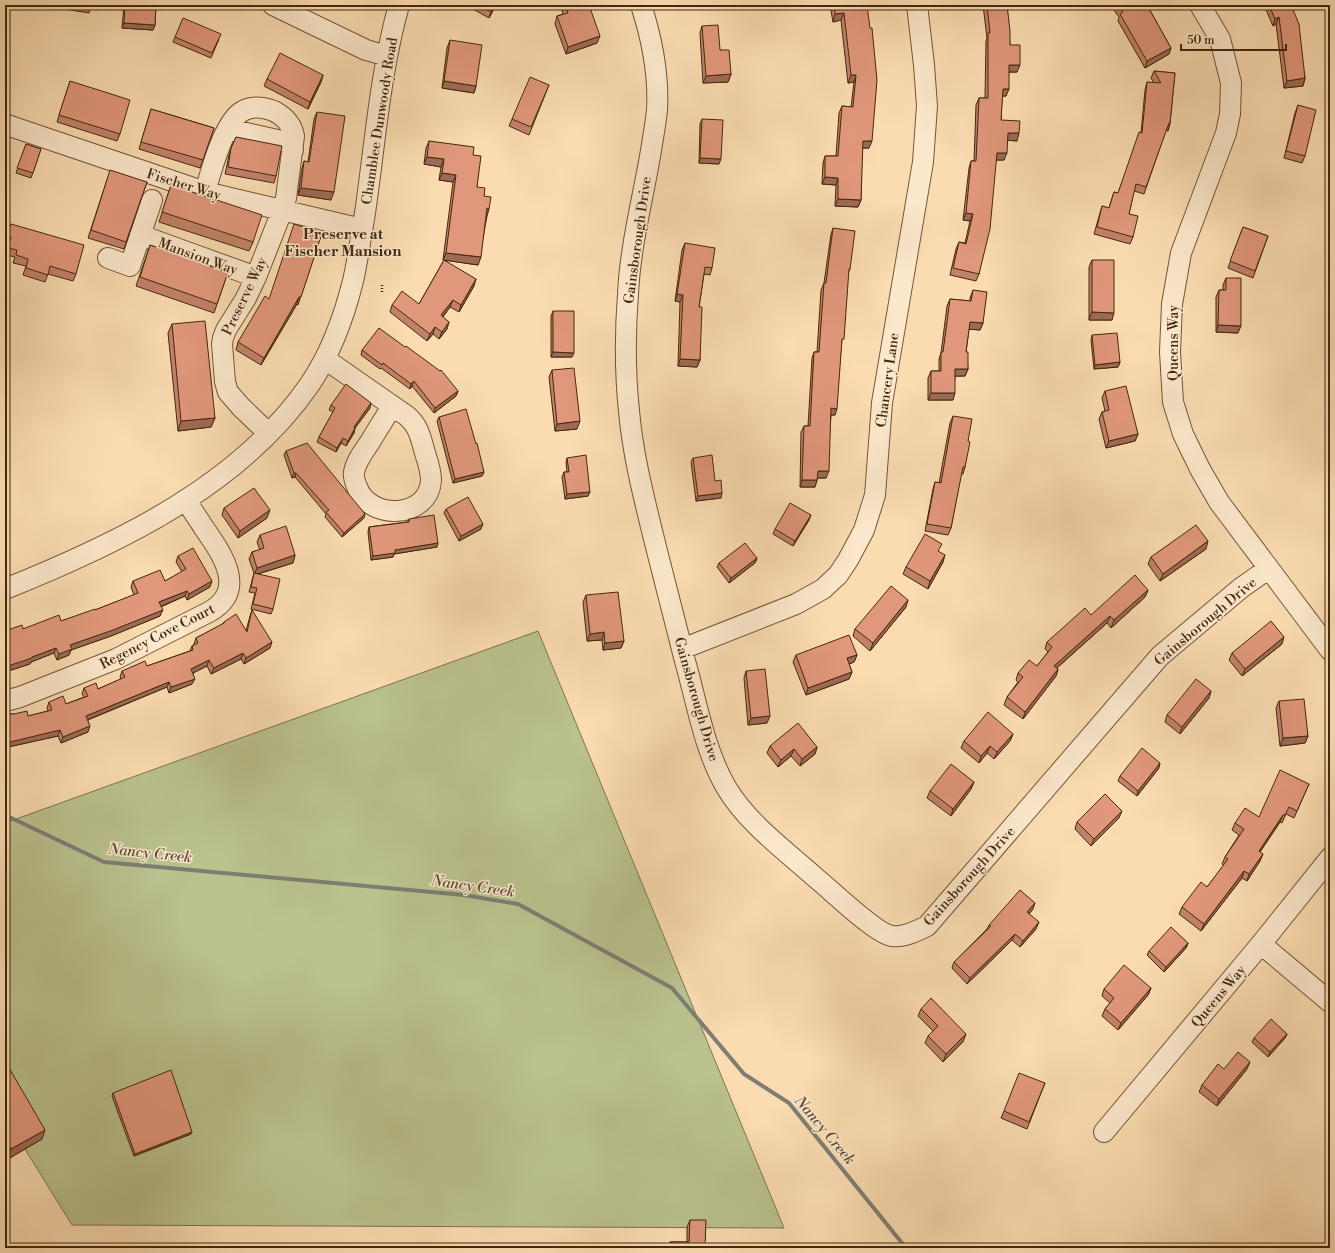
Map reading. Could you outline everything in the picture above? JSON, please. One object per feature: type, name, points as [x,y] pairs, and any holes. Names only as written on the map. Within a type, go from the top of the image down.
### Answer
[{"type":"street","points":[[273,5],[366,50],[387,56]]},
{"type":"street","name":"Chamblee Dunwoody Road","points":[[5,589],[61,565],[124,535],[185,500],[222,474],[268,433],[286,415],[310,383],[325,359],[343,317],[353,280],[362,229],[387,56],[399,5]]},
{"type":"street","name":"Gainsborough Drive","points":[[641,5],[648,27],[654,56],[657,86],[657,108],[655,129],[632,255],[628,292],[626,342],[628,410],[633,446],[647,509],[708,746],[727,789],[752,821],[862,917],[884,934],[894,937],[916,932],[927,926],[1160,656],[1241,588],[1268,569]]},
{"type":"street","name":"Chancery Lane","points":[[682,649],[796,604],[823,589],[838,575],[864,530],[875,495],[882,403],[922,162],[927,106],[917,5]]},
{"type":"street","name":"Queens Way","points":[[1200,5],[1220,39],[1231,83],[1230,114],[1226,133],[1181,253],[1172,304],[1170,352],[1173,402],[1183,434],[1200,469],[1219,502],[1330,650]]},
{"type":"street","name":"Preserve Way","points":[[205,192],[216,156],[229,128],[239,114],[247,109],[262,107],[269,109],[285,118],[293,129],[294,136],[286,198],[256,277],[246,298],[222,338],[225,382],[228,392],[268,433]]},
{"type":"street","name":"Fischer Way","points":[[7,125],[205,192],[362,229]]},
{"type":"street","points":[[229,128],[286,142],[290,145],[292,150]]},
{"type":"street","points":[[108,258],[130,266],[152,200]]},
{"type":"street","name":"Mansion Way","points":[[140,235],[256,277]]},
{"type":"street","points":[[325,359],[414,421],[418,429],[430,470],[431,482],[423,500],[415,507],[396,511],[387,511],[377,509],[365,501],[358,491],[354,472],[358,461],[392,406]]},
{"type":"street","name":"Regency Cove Court","points":[[5,701],[20,697],[116,660],[217,608],[228,592],[230,584],[229,572],[217,547],[185,500]]},
{"type":"street","name":"Queens Way","points":[[1104,1132],[1330,858]]},
{"type":"street","points":[[1260,944],[1330,1002]]},
{"type":"path","points":[[382,285],[382,292]]},
{"type":"green space","points":[[538,631],[784,1228],[72,1225],[5,1117],[5,823]]},
{"type":"building","points":[[72,5],[91,5],[91,8]]},
{"type":"building","points":[[125,5],[156,5],[155,25],[124,23]]},
{"type":"building","points":[[479,5],[495,5],[491,12]]},
{"type":"building","points":[[565,5],[589,5],[600,36],[568,47],[557,16],[568,13]]},
{"type":"building","points":[[834,5],[867,5],[870,28],[872,28],[877,80],[872,141],[863,141],[861,200],[838,199],[838,178],[825,177],[825,156],[838,156],[842,106],[853,107],[856,75],[851,75],[844,13],[835,14]]},
{"type":"building","points":[[987,5],[1007,5],[1010,45],[1020,45],[1020,65],[1009,65],[1009,89],[1003,89],[1001,120],[1020,121],[1019,133],[1008,133],[1007,153],[997,153],[990,229],[979,274],[953,268],[959,242],[966,244],[973,214],[966,213],[971,161],[976,161],[979,98],[988,98],[988,33],[990,33]]},
{"type":"building","points":[[1118,5],[1147,5],[1171,48],[1147,61],[1120,14],[1123,12]]},
{"type":"building","points":[[1269,5],[1291,5],[1299,24],[1305,78],[1287,81],[1279,17],[1275,19]]},
{"type":"building","points":[[183,18],[221,34],[212,53],[175,37]]},
{"type":"building","points":[[718,25],[720,50],[729,50],[731,74],[706,76],[702,26]]},
{"type":"building","points":[[450,40],[482,45],[476,86],[444,81]]},
{"type":"building","points":[[280,53],[323,75],[310,102],[267,79]]},
{"type":"building","points":[[1154,71],[1175,73],[1170,123],[1146,187],[1136,184],[1129,214],[1138,216],[1133,237],[1097,227],[1102,206],[1109,208],[1114,192],[1118,193],[1139,132],[1142,133],[1147,82],[1161,83]]},
{"type":"building","points":[[530,77],[549,85],[531,127],[512,119]]},
{"type":"building","points":[[70,81],[130,100],[120,134],[59,115]]},
{"type":"building","points":[[1298,105],[1316,110],[1305,156],[1286,151]]},
{"type":"building","points":[[151,109],[214,128],[203,160],[141,142]]},
{"type":"building","points":[[317,112],[345,116],[334,192],[301,188],[304,161],[309,162]]},
{"type":"building","points":[[702,119],[723,120],[721,159],[700,158]]},
{"type":"building","points":[[236,137],[282,146],[276,176],[228,167],[231,148]]},
{"type":"building","points":[[429,141],[474,147],[473,155],[481,156],[477,187],[485,188],[484,196],[491,197],[489,209],[487,208],[481,257],[446,253],[456,175],[442,173],[444,159],[427,157]]},
{"type":"building","points":[[26,144],[41,149],[33,173],[17,168]]},
{"type":"building","points":[[110,170],[147,182],[126,242],[91,230]]},
{"type":"building","points":[[171,185],[262,215],[253,242],[162,212]]},
{"type":"building","points":[[11,224],[84,245],[76,274],[50,266],[48,275],[26,268],[28,259],[16,255],[17,250],[8,248],[11,237],[7,236]]},
{"type":"building","points":[[294,224],[322,233],[301,297],[299,297],[264,358],[238,342],[265,296],[269,299]]},
{"type":"building","points":[[1243,227],[1268,236],[1255,271],[1230,261]]},
{"type":"building","points":[[833,228],[855,231],[849,269],[837,409],[831,408],[829,471],[818,471],[817,480],[802,480],[804,426],[810,426],[814,352],[819,352],[824,283],[826,283]]},
{"type":"building","points":[[685,243],[715,248],[712,268],[705,267],[699,307],[702,307],[700,360],[680,359],[683,295],[677,294]]},
{"type":"building","points":[[150,245],[228,272],[217,304],[140,277]]},
{"type":"building","points":[[444,260],[476,279],[461,305],[453,300],[441,315],[449,322],[442,332],[435,327],[430,334],[392,305],[402,291],[419,304]]},
{"type":"building","points":[[1092,260],[1114,260],[1114,313],[1092,312]]},
{"type":"building","points":[[1226,278],[1241,278],[1241,326],[1218,325],[1219,290],[1226,290]]},
{"type":"building","points":[[973,290],[987,292],[983,323],[970,322],[966,352],[968,352],[968,369],[955,369],[955,393],[931,393],[931,371],[941,371],[941,352],[943,352],[950,299],[971,301]]},
{"type":"building","points":[[553,311],[574,311],[574,353],[553,352]]},
{"type":"building","points":[[205,321],[215,418],[181,421],[172,324]]},
{"type":"building","points":[[379,328],[440,371],[441,370],[458,391],[435,408],[414,381],[411,384],[383,363],[382,365],[362,350]]},
{"type":"building","points":[[1117,333],[1120,362],[1095,365],[1092,335]]},
{"type":"building","points":[[574,368],[580,421],[557,424],[552,370]]},
{"type":"building","points":[[346,384],[371,403],[354,427],[355,428],[348,441],[343,438],[337,448],[319,437],[335,408],[331,405]]},
{"type":"building","points":[[1126,386],[1138,434],[1109,441],[1102,412],[1109,410],[1105,391]]},
{"type":"building","points":[[466,409],[476,444],[477,443],[484,472],[455,479],[439,417]]},
{"type":"building","points":[[953,416],[972,419],[968,441],[970,442],[965,467],[963,467],[951,528],[927,524],[935,482],[941,483]]},
{"type":"building","points":[[307,443],[365,514],[344,533],[326,512],[329,510],[296,473],[294,473],[286,451]]},
{"type":"building","points":[[586,455],[590,492],[567,494],[564,472],[569,472],[567,458]]},
{"type":"building","points":[[712,455],[715,481],[721,480],[722,493],[698,496],[693,458]]},
{"type":"building","points":[[254,488],[270,510],[240,531],[224,508]]},
{"type":"building","points":[[468,497],[483,524],[461,536],[446,509]]},
{"type":"building","points":[[790,503],[811,515],[795,541],[775,529]]},
{"type":"building","points":[[434,515],[438,543],[395,550],[395,553],[373,556],[369,527],[409,522],[409,519]]},
{"type":"building","points":[[1196,525],[1208,541],[1163,574],[1151,557]]},
{"type":"building","points":[[286,526],[295,555],[257,568],[252,552],[264,548],[260,535]]},
{"type":"building","points":[[925,534],[942,544],[938,551],[945,555],[930,581],[906,567]]},
{"type":"building","points":[[745,543],[757,558],[731,578],[719,563]]},
{"type":"building","points":[[193,548],[212,581],[189,594],[187,591],[159,602],[163,610],[70,645],[72,649],[59,654],[56,648],[5,667],[5,631],[22,625],[23,629],[59,615],[61,621],[95,610],[138,593],[133,581],[160,570],[165,581],[186,569],[178,556]]},
{"type":"building","points":[[254,573],[280,579],[273,609],[253,604],[257,588],[251,587]]},
{"type":"building","points":[[1135,575],[1148,590],[1114,620],[1110,616],[1054,666],[1058,669],[1025,712],[1007,697],[1023,677],[1018,673],[1029,660],[1037,666],[1052,647],[1047,642],[1085,608],[1091,615]]},
{"type":"building","points":[[891,586],[908,600],[873,643],[855,629]]},
{"type":"building","points":[[618,592],[624,641],[605,643],[604,632],[590,634],[586,595]]},
{"type":"building","points":[[252,610],[272,642],[246,658],[243,653],[214,668],[209,660],[191,669],[195,679],[171,687],[169,682],[86,716],[90,726],[63,737],[60,730],[5,742],[5,714],[14,714],[27,711],[28,716],[52,710],[49,702],[63,696],[66,704],[88,696],[84,688],[96,683],[98,689],[125,677],[122,671],[145,661],[147,666],[193,650],[192,646],[198,643],[196,638],[224,623],[236,614],[247,632]]},
{"type":"building","points":[[1271,621],[1284,637],[1245,669],[1232,653]]},
{"type":"building","points":[[849,635],[857,655],[847,658],[852,672],[808,688],[796,655]]},
{"type":"building","points":[[765,669],[770,716],[751,718],[746,671]]},
{"type":"building","points":[[1196,679],[1211,691],[1182,727],[1167,715]]},
{"type":"building","points":[[1304,699],[1308,736],[1283,738],[1279,701]]},
{"type":"building","points":[[988,712],[1013,734],[997,752],[990,746],[981,756],[964,741]]},
{"type":"building","points":[[798,723],[817,747],[802,759],[794,749],[781,760],[770,746]]},
{"type":"building","points":[[1142,748],[1160,763],[1138,791],[1120,776]]},
{"type":"building","points":[[951,764],[974,782],[953,809],[930,791]]},
{"type":"building","points":[[1280,770],[1309,784],[1297,811],[1289,807],[1285,815],[1283,815],[1259,851],[1263,854],[1249,874],[1244,871],[1204,924],[1182,907],[1201,882],[1207,887],[1228,859],[1225,857],[1244,829],[1235,823],[1245,808],[1259,817]]},
{"type":"building","points":[[1105,794],[1122,811],[1094,839],[1077,822]]},
{"type":"building","points":[[1020,890],[1035,903],[1027,912],[1039,922],[1023,941],[1015,934],[970,978],[954,962],[991,926],[989,925]]},
{"type":"building","points":[[1171,927],[1188,943],[1166,967],[1149,951]]},
{"type":"building","points":[[1124,965],[1151,988],[1121,1023],[1105,1009],[1114,998],[1104,989]]},
{"type":"building","points":[[931,998],[966,1034],[946,1054],[928,1036],[938,1026],[921,1009]]},
{"type":"building","points":[[1271,1019],[1287,1034],[1270,1052],[1254,1038]]},
{"type":"building","points":[[1238,1052],[1250,1062],[1219,1099],[1202,1085],[1218,1064],[1224,1069]]},
{"type":"building","points":[[8,1066],[45,1130],[11,1149],[5,1139],[5,1067]]},
{"type":"building","points":[[171,1070],[192,1132],[135,1154],[113,1093]]},
{"type":"building","points":[[1019,1073],[1045,1083],[1029,1122],[1004,1111]]},
{"type":"building","points":[[690,1220],[706,1220],[705,1248],[670,1248],[670,1242],[689,1242]]},
{"type":"waterway","name":"Nancy Creek","points":[[5,815],[104,862],[464,895],[518,904],[672,988],[744,1074],[789,1103],[906,1248]]},
{"type":"district","name":"Preserve at Fischer Mansion","points":[[343,242]]}]
